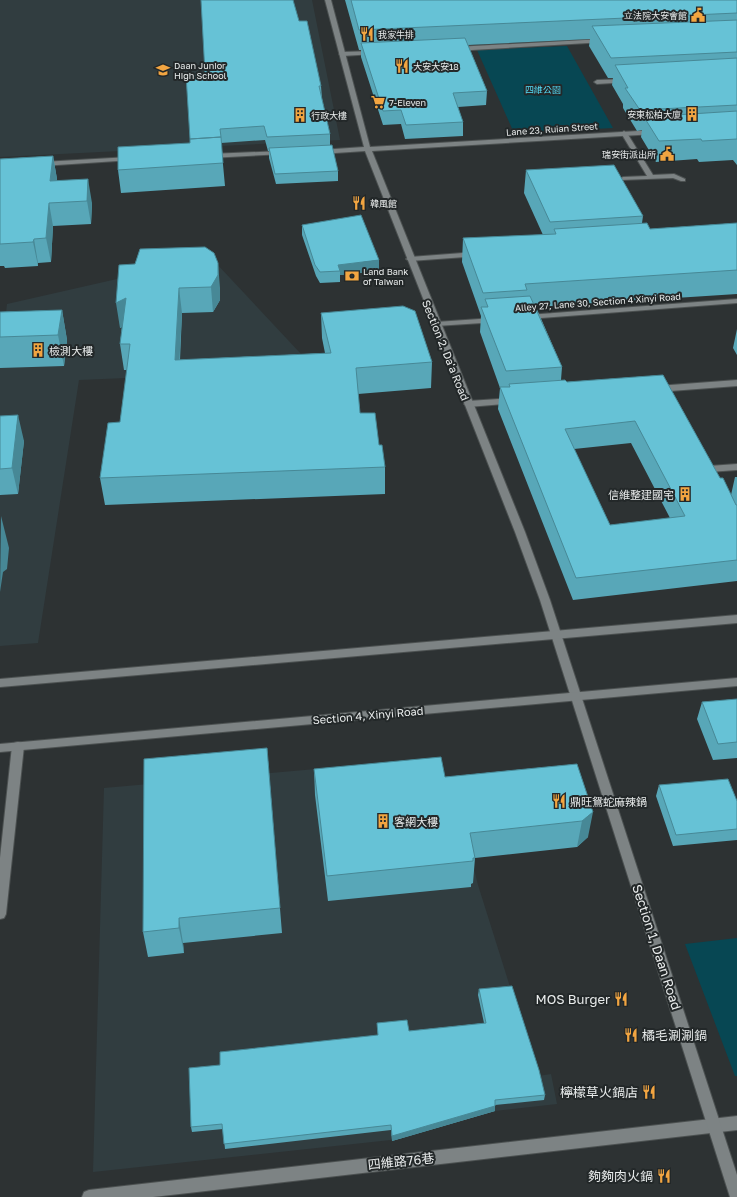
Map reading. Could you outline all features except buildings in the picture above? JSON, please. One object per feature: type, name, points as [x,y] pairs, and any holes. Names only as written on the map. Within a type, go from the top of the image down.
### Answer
[{"type":"street","name":"Section 2, Da'a Road","points":[[328,0],[368,150],[410,259],[520,532],[557,635],[576,696]]},
{"type":"street","points":[[450,49],[613,41]]},
{"type":"street","points":[[342,54],[380,52]]},
{"type":"street","points":[[597,82],[636,80]]},
{"type":"street","name":"Lane 23, Ruian Street","points":[[313,152],[662,132]]},
{"type":"street","points":[[624,133],[651,177]]},
{"type":"street","points":[[204,156],[290,153]]},
{"type":"street","points":[[31,165],[141,158]]},
{"type":"street","points":[[623,179],[674,176],[682,180]]},
{"type":"street","points":[[410,259],[482,254]]},
{"type":"street","name":"Alley 27, Lane 30, Section 4 Xinyi Road","points":[[523,317],[737,301]]},
{"type":"street","points":[[436,324],[499,319]]},
{"type":"street","points":[[646,390],[671,391],[737,383]]},
{"type":"street","points":[[468,404],[522,400]]},
{"type":"street","points":[[709,469],[737,467]]},
{"type":"street","points":[[0,683],[737,620]]},
{"type":"street","name":"Section 4, Xinyi Road","points":[[0,748],[737,682]]},
{"type":"street","name":"Section 1, Daan Road","points":[[576,696],[736,1197]]},
{"type":"street","points":[[0,914],[18,746]]},
{"type":"street","name":"四維路76巷","points":[[89,1197],[737,1123]]},
{"type":"shaded area","name":"Daan Junior High School","points":[[0,0],[312,0],[340,140],[0,157]]},
{"type":"shaded area","points":[[205,259],[215,262],[316,370],[79,380],[38,643],[0,646],[0,315],[6,313],[7,304]]},
{"type":"shaded area","points":[[439,758],[444,782],[460,812],[478,885],[538,1076],[551,1074],[557,1104],[495,1111],[400,1139],[93,1172],[104,788]]},
{"type":"green space","name":"四維公園","points":[[567,46],[613,128],[514,133],[477,50]]},
{"type":"green space","points":[[737,938],[737,1076],[735,1076],[685,944]]},
{"type":"place","name":"立法院大安會館","points":[[698,15]]},
{"type":"place","name":"我家牛排","points":[[367,34]]},
{"type":"place","name":"大安大安18","points":[[402,66]]},
{"type":"place","name":"Daan Junior High School","points":[[163,70]]},
{"type":"place","name":"7-Eleven","points":[[378,102]]},
{"type":"place","name":"安東松柏大廈","points":[[692,114]]},
{"type":"place","name":"行政大樓","points":[[300,115]]},
{"type":"place","name":"瑞安街派出所","points":[[667,154]]},
{"type":"place","name":"韓風館","points":[[359,203]]},
{"type":"place","name":"Land Bank of Taiwan","points":[[352,276]]},
{"type":"place","name":"檢測大樓","points":[[38,350]]},
{"type":"place","name":"信維整建國宅","points":[[685,494]]},
{"type":"place","name":"鼎旺鴛蛇麻辣鍋","points":[[559,801]]},
{"type":"place","name":"客網大樓","points":[[383,821]]},
{"type":"place","name":"MOS Burger","points":[[621,999]]},
{"type":"place","name":"橘毛涮涮鍋","points":[[631,1035]]},
{"type":"place","name":"檸檬草火鍋店","points":[[649,1092]]},
{"type":"place","name":"夠夠肉火鍋","points":[[664,1176]]}]
